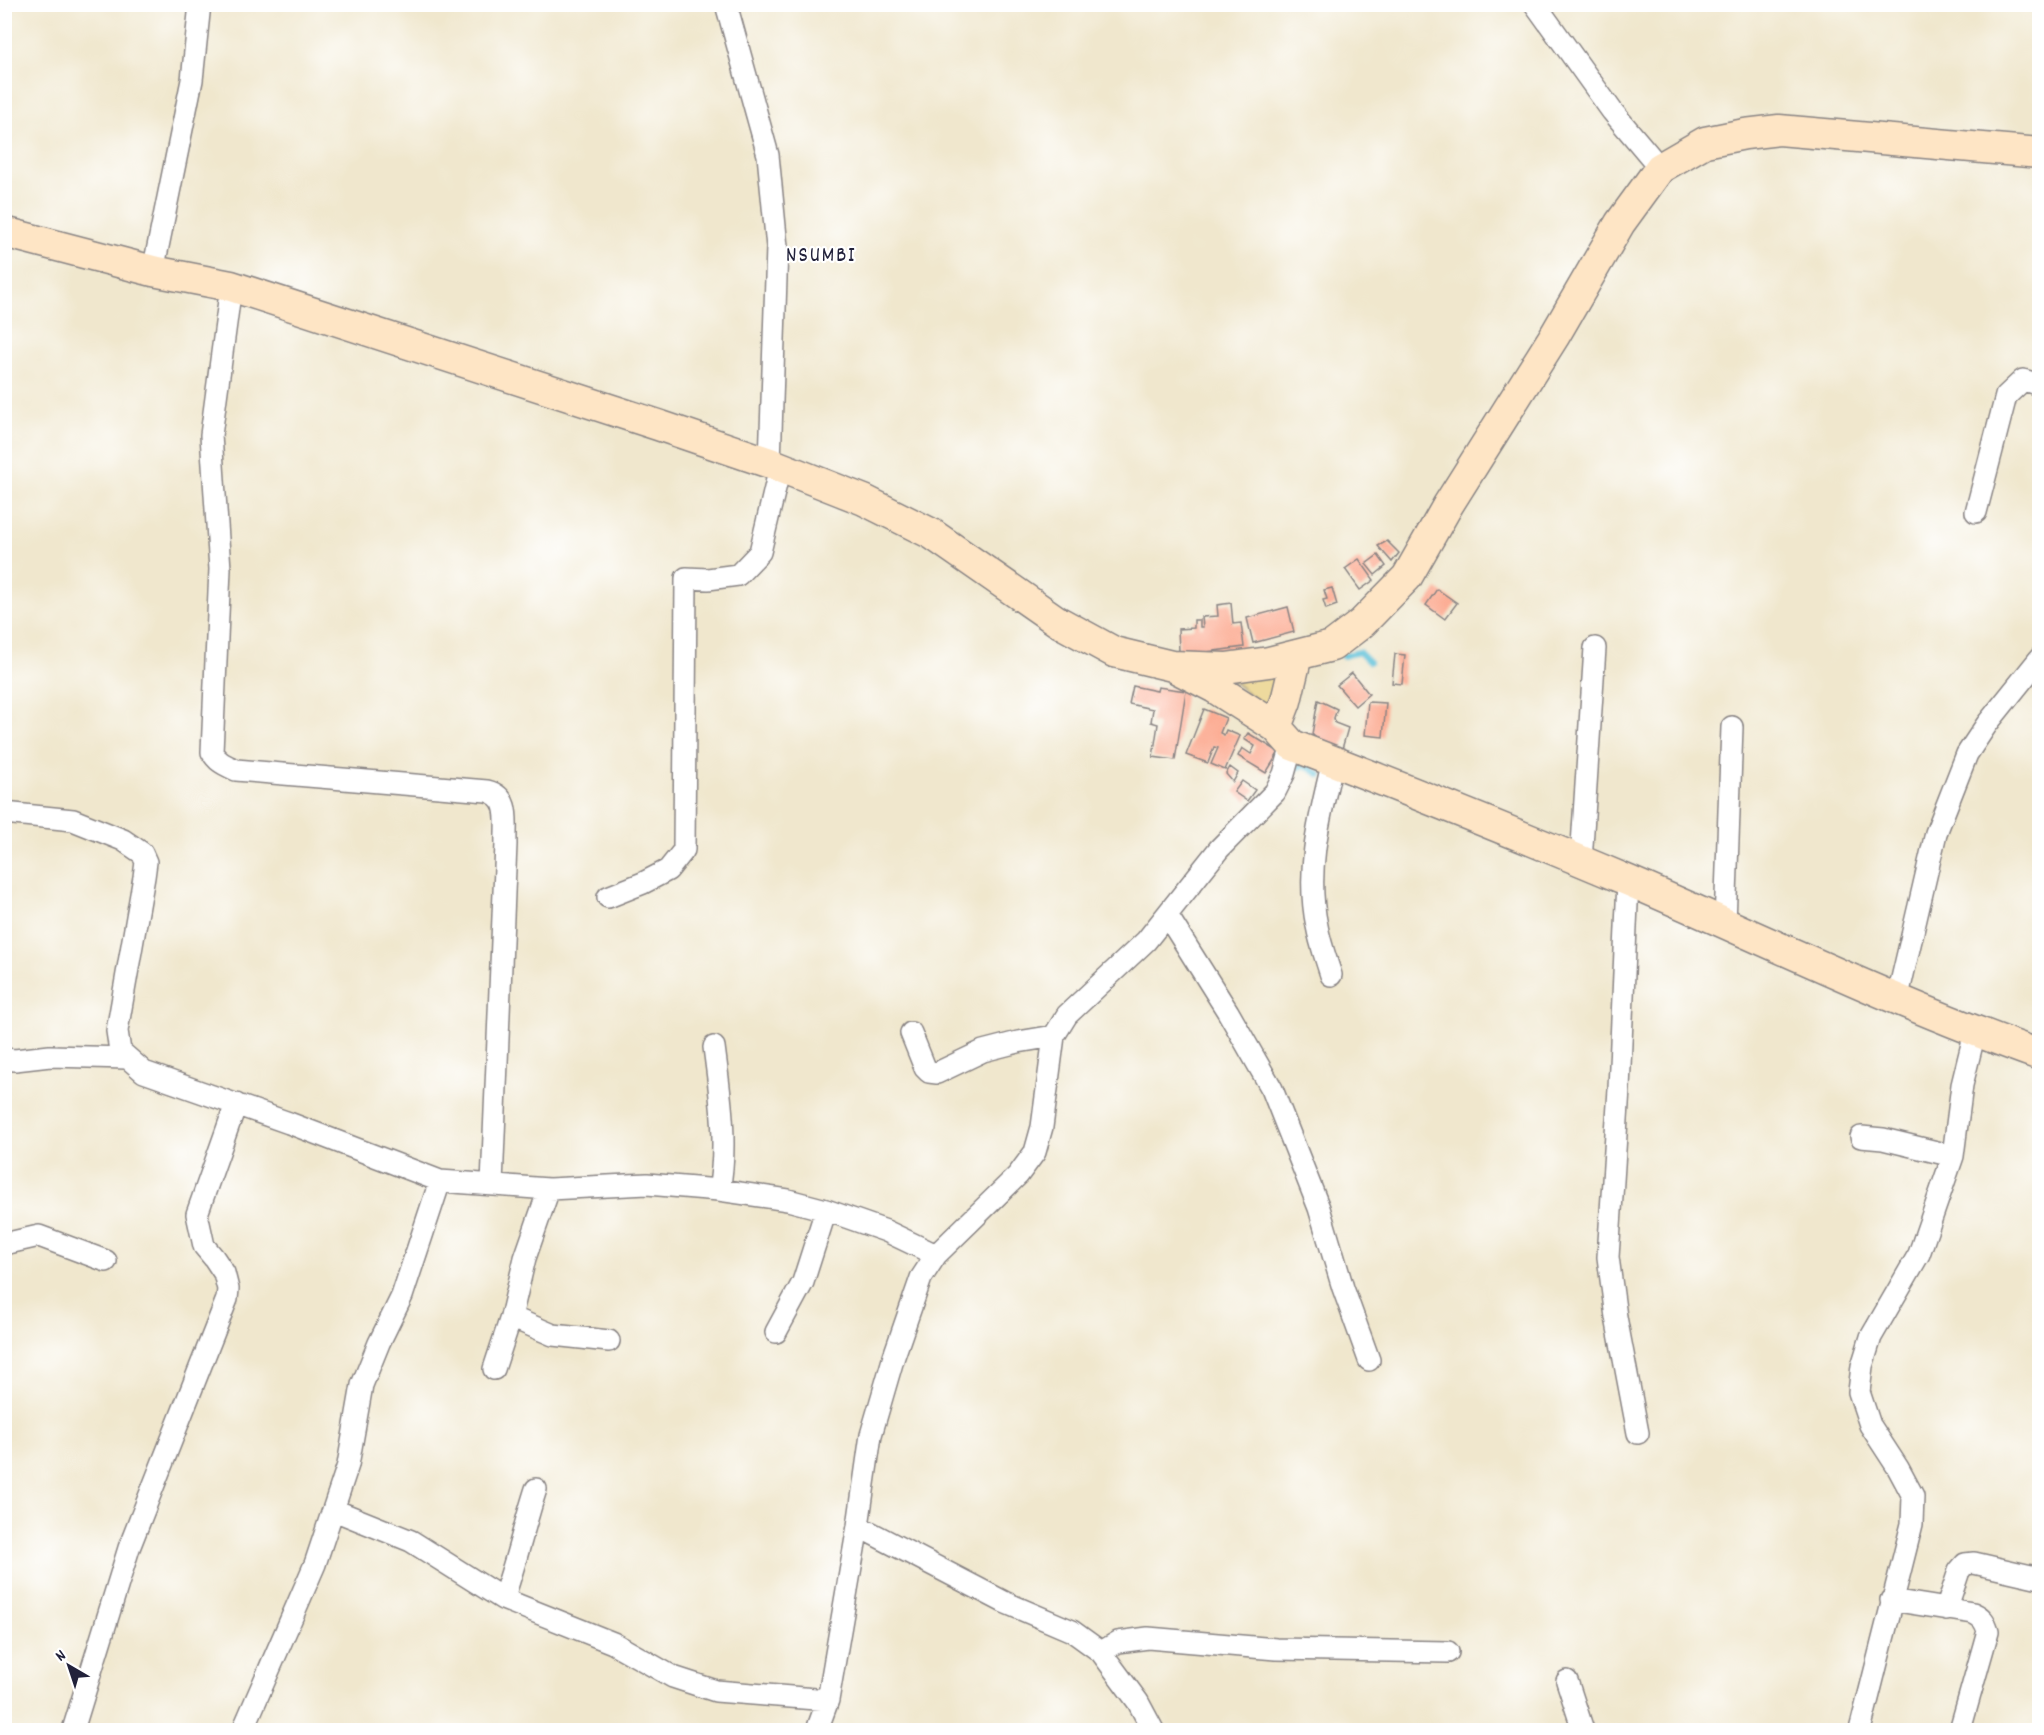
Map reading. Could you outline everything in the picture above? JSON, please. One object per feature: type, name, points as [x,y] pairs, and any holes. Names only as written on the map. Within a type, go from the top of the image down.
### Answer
[{"type":"street","points":[[153,271],[192,80],[200,4]]},
{"type":"street","points":[[608,897],[644,883],[668,870],[684,850],[686,578],[708,579],[738,575],[759,552],[775,465],[777,247],[768,155],[726,4]]},
{"type":"street","points":[[1536,4],[1612,111],[1660,168]]},
{"type":"street","points":[[4,232],[153,271],[231,286],[775,465],[864,500],[932,534],[1057,621],[1114,652],[1172,666],[1226,668],[1332,646],[1362,623],[1407,577],[1448,505],[1555,335],[1620,223],[1660,168],[1704,142],[1779,130],[2040,153]]},
{"type":"street","points":[[231,286],[211,435],[220,569],[212,752],[223,765],[236,770],[487,791],[501,797],[504,804],[506,844],[492,1184]]},
{"type":"street","points":[[1976,512],[2006,396],[2023,380],[2040,386]]},
{"type":"street","points":[[1581,861],[1595,648]]},
{"type":"street","points":[[818,1731],[828,1700],[871,1435],[894,1356],[921,1278],[936,1255],[1018,1175],[1035,1152],[1042,1127],[1054,1036],[1067,1015],[1146,941],[1219,849],[1275,792],[1284,774],[1286,700],[1297,655]]},
{"type":"street","points":[[1897,1000],[1936,833],[1967,754],[1987,724],[2040,658]]},
{"type":"street","points":[[1172,666],[1215,688],[1284,736],[1333,762],[1581,861],[1897,1000],[1975,1032],[2040,1055]]},
{"type":"street","points":[[1725,924],[1732,727]]},
{"type":"street","points":[[1331,975],[1317,926],[1313,885],[1315,841],[1333,762]]},
{"type":"street","points":[[4,813],[73,820],[123,840],[142,853],[146,862],[144,877],[117,1031],[120,1051],[144,1072],[440,1181],[549,1189],[646,1184],[719,1190],[788,1200],[826,1210],[886,1232],[936,1255]]},
{"type":"street","points":[[1628,881],[1619,1089],[1608,1257],[1616,1317],[1638,1433]]},
{"type":"street","points":[[1167,915],[1228,1012],[1272,1089],[1319,1208],[1343,1288],[1369,1360]]},
{"type":"street","points":[[1860,1731],[1891,1600],[1912,1524],[1912,1496],[1898,1468],[1870,1425],[1859,1392],[1862,1366],[1871,1337],[1920,1254],[1953,1156],[1962,1085],[1975,1032]]},
{"type":"street","points":[[911,1033],[925,1068],[929,1072],[937,1073],[983,1051],[1054,1036]]},
{"type":"street","points":[[714,1047],[720,1093],[724,1166],[719,1190]]},
{"type":"street","points":[[4,1059],[50,1056],[127,1058]]},
{"type":"street","points":[[73,1731],[129,1548],[228,1299],[224,1273],[204,1246],[197,1214],[236,1104]]},
{"type":"street","points":[[1862,1137],[1883,1139],[1953,1156]]},
{"type":"street","points":[[243,1731],[315,1564],[348,1466],[362,1385],[402,1296],[440,1181]]},
{"type":"street","points":[[494,1369],[512,1317],[525,1258],[549,1189]]},
{"type":"street","points":[[776,1332],[803,1282],[826,1210]]},
{"type":"street","points":[[4,1244],[39,1236],[106,1261]]},
{"type":"street","points":[[512,1317],[553,1335],[609,1341]]},
{"type":"street","points":[[503,1599],[516,1563],[526,1517],[536,1489]]},
{"type":"street","points":[[333,1510],[411,1540],[503,1599],[614,1643],[673,1677],[716,1691],[828,1700]]},
{"type":"street","points":[[858,1526],[1004,1602],[1072,1631],[1101,1652],[1138,1702],[1153,1731]]},
{"type":"street","points":[[1946,1610],[1959,1571],[1965,1564],[1974,1563],[2040,1578]]},
{"type":"street","points":[[1891,1600],[1973,1613],[1980,1616],[1986,1623],[1988,1630],[1960,1731]]},
{"type":"street","points":[[1101,1652],[1119,1642],[1148,1638],[1276,1649],[1448,1652]]},
{"type":"street","points":[[1566,1681],[1583,1731]]},
{"type":"sand","points":[[1252,672],[1273,677],[1283,683],[1274,714],[1226,676]]},
{"type":"building","points":[[1387,541],[1399,553],[1392,562],[1378,546]]},
{"type":"building","points":[[1378,555],[1386,566],[1375,575],[1366,564]]},
{"type":"building","points":[[1359,559],[1374,580],[1360,590],[1345,569]]},
{"type":"building","points":[[1332,588],[1337,605],[1326,609],[1323,600],[1327,599],[1324,590]]},
{"type":"building","points":[[1437,589],[1457,603],[1445,619],[1426,605]]},
{"type":"building","points":[[1231,603],[1233,624],[1241,623],[1244,647],[1206,652],[1179,651],[1178,629],[1194,628],[1194,620],[1200,620],[1200,627],[1203,627],[1202,617],[1218,616],[1217,605]]},
{"type":"building","points":[[1288,607],[1294,632],[1253,643],[1247,618]]},
{"type":"building","points":[[1395,654],[1405,655],[1402,684],[1392,683]]},
{"type":"building","points":[[1352,673],[1369,694],[1355,706],[1337,685]]},
{"type":"building","points":[[1133,686],[1157,691],[1158,687],[1186,691],[1175,760],[1153,757],[1158,724],[1151,722],[1153,709],[1129,704]]},
{"type":"building","points":[[1318,700],[1337,709],[1335,723],[1348,728],[1342,749],[1312,734]]},
{"type":"building","points":[[1368,702],[1386,703],[1383,737],[1365,735]]},
{"type":"building","points":[[1204,709],[1226,718],[1220,733],[1224,735],[1226,730],[1240,736],[1225,770],[1211,764],[1218,748],[1214,747],[1208,763],[1186,755]]},
{"type":"building","points":[[1248,733],[1279,752],[1266,773],[1238,756],[1242,748],[1251,754],[1255,746],[1244,739]]},
{"type":"building","points":[[1230,767],[1238,773],[1233,782],[1226,774]]},
{"type":"building","points":[[1242,781],[1255,790],[1247,801],[1234,792]]},
{"type":"waterway","points":[[1343,656],[1359,652],[1369,662]]},
{"type":"waterway","points":[[1291,771],[1305,765],[1320,775]]},
{"type":"district","name":"NSUMBI","points":[[821,253]]}]
